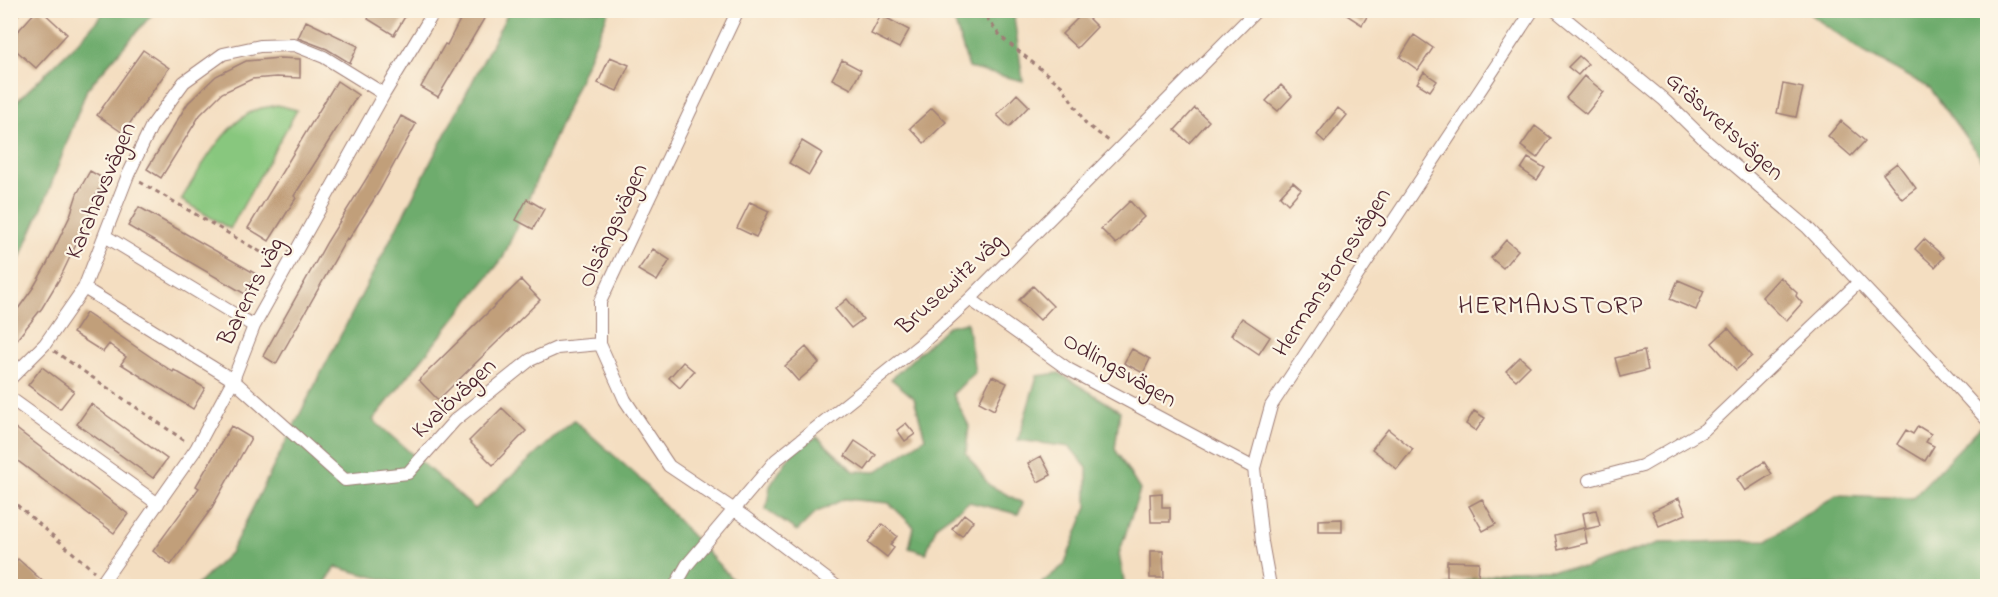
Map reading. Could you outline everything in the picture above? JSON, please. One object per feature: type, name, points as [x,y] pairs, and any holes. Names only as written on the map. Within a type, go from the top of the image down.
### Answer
[{"type":"street","points":[[10,14],[14,10]]},
{"type":"street","name":"Barents väg","points":[[101,583],[196,448],[232,380],[254,326],[384,94],[435,10]]},
{"type":"street","name":"Olsängsvägen","points":[[738,10],[600,302],[600,344],[625,400],[669,466],[836,586]]},
{"type":"street","name":"Brusewitz väg","points":[[675,586],[687,565],[776,460],[920,345],[970,299],[1257,10]]},
{"type":"street","name":"Hermanstorpsvägen","points":[[1270,586],[1262,542],[1254,468],[1271,406],[1533,10]]},
{"type":"street","name":"Gräsvretsvägen","points":[[1555,10],[1663,99],[1707,142],[1807,227],[1988,422]]},
{"type":"street","name":"Karahavsvägen","points":[[10,379],[45,344],[84,288],[128,175],[152,127],[184,82],[223,54],[260,46],[294,45],[324,57],[384,94]]},
{"type":"street","points":[[105,236],[254,326]]},
{"type":"street","points":[[1589,480],[1642,466],[1704,430],[1859,282]]},
{"type":"street","name":"Kvalövägen","points":[[84,288],[232,380],[345,480],[408,473],[455,420],[530,360],[557,348],[600,344]]},
{"type":"street","name":"Odlingsvägen","points":[[970,299],[1068,369],[1254,468]]},
{"type":"street","points":[[10,398],[158,504]]},
{"type":"path","points":[[981,10],[1000,37],[1063,87],[1086,124],[1120,149]]},
{"type":"path","points":[[128,175],[287,268]]},
{"type":"path","points":[[45,344],[196,448]]},
{"type":"path","points":[[10,499],[101,583]]},
{"type":"green space","points":[[105,11],[155,11],[87,89],[45,201],[11,278],[11,107],[81,39]]},
{"type":"green space","points":[[509,11],[609,11],[503,258],[373,420],[475,509],[574,420],[637,476],[733,580],[727,586],[409,586],[336,567],[323,586],[196,586],[230,553]]},
{"type":"green space","points":[[942,11],[1022,11],[1014,17],[1023,81],[969,68],[952,14]]},
{"type":"green space","points":[[1809,11],[1987,11],[1987,167],[1930,88],[1864,52],[1811,15]]},
{"type":"green space","points":[[277,105],[297,110],[230,229],[181,200],[214,148],[235,124],[258,109]]},
{"type":"green space","points":[[967,322],[975,372],[953,394],[969,426],[966,453],[989,485],[1023,503],[1018,514],[969,502],[937,525],[926,553],[909,548],[914,527],[889,503],[844,499],[815,513],[797,531],[766,510],[770,486],[795,448],[817,437],[854,471],[876,472],[925,438],[914,398],[891,379],[948,326]]},
{"type":"green space","points":[[1059,373],[1120,411],[1115,449],[1140,490],[1119,554],[1125,586],[1038,586],[1064,565],[1087,507],[1087,468],[1070,447],[1018,440],[1037,376]]},
{"type":"green space","points":[[1987,420],[1987,586],[1445,586],[1508,570],[1584,568],[1659,543],[1767,540],[1836,495],[1912,498]]},
{"type":"building","points":[[37,10],[41,10],[67,34],[36,68],[10,45],[10,40]]},
{"type":"building","points":[[373,10],[409,10],[394,35],[368,19]]},
{"type":"building","points":[[465,10],[473,10],[485,17],[438,97],[421,87]]},
{"type":"building","points":[[1339,10],[1371,10],[1362,25]]},
{"type":"building","points":[[1083,13],[1097,27],[1077,48],[1062,34]]},
{"type":"building","points":[[881,15],[909,30],[899,48],[871,34]]},
{"type":"building","points":[[306,21],[358,46],[350,63],[327,49],[298,38]]},
{"type":"building","points":[[1414,35],[1433,48],[1418,70],[1400,57]]},
{"type":"building","points":[[143,50],[169,68],[123,133],[97,115]]},
{"type":"building","points":[[1579,56],[1588,64],[1578,75],[1568,67]]},
{"type":"building","points":[[610,57],[629,65],[617,91],[598,83]]},
{"type":"building","points":[[300,59],[300,78],[252,79],[222,93],[200,115],[161,178],[147,169],[188,103],[216,76],[246,61]]},
{"type":"building","points":[[842,60],[861,70],[851,89],[832,79]]},
{"type":"building","points":[[1424,72],[1437,81],[1430,91],[1417,83]]},
{"type":"building","points":[[1584,76],[1604,92],[1586,114],[1566,98]]},
{"type":"building","points":[[337,81],[358,95],[294,196],[296,198],[269,241],[248,228]]},
{"type":"building","points":[[1783,84],[1803,88],[1796,117],[1777,113]]},
{"type":"building","points":[[1281,85],[1292,96],[1278,111],[1266,101]]},
{"type":"building","points":[[1017,94],[1029,106],[1009,127],[997,115]]},
{"type":"building","points":[[932,108],[946,122],[924,143],[910,128]]},
{"type":"building","points":[[1195,108],[1209,121],[1189,143],[1175,130]]},
{"type":"building","points":[[1338,108],[1347,115],[1325,142],[1317,135]]},
{"type":"building","points":[[401,116],[416,124],[379,191],[349,239],[347,238],[276,364],[263,356],[327,242],[375,165]]},
{"type":"building","points":[[1841,121],[1865,141],[1851,156],[1828,136]]},
{"type":"building","points":[[1535,126],[1551,138],[1537,158],[1521,146]]},
{"type":"building","points":[[802,141],[822,153],[809,175],[789,163]]},
{"type":"building","points":[[1528,158],[1545,168],[1537,180],[1521,169]]},
{"type":"building","points":[[1897,163],[1916,188],[1902,199],[1883,174]]},
{"type":"building","points":[[90,171],[106,180],[101,191],[98,190],[83,230],[60,278],[42,308],[10,348],[10,320],[47,264],[70,216],[77,194]]},
{"type":"building","points":[[1293,182],[1301,189],[1288,204],[1280,196]]},
{"type":"building","points":[[527,199],[544,209],[533,229],[516,220]]},
{"type":"building","points":[[1130,201],[1144,217],[1116,244],[1101,229]]},
{"type":"building","points":[[750,202],[769,211],[756,237],[737,228]]},
{"type":"building","points":[[139,207],[256,274],[245,294],[128,226]]},
{"type":"building","points":[[1924,239],[1944,257],[1935,267],[1915,249]]},
{"type":"building","points":[[1506,240],[1518,250],[1503,268],[1491,258]]},
{"type":"building","points":[[653,249],[670,260],[657,281],[638,270]]},
{"type":"building","points":[[1780,277],[1797,293],[1796,296],[1802,303],[1786,321],[1762,297]]},
{"type":"building","points":[[521,280],[540,300],[438,400],[419,380]]},
{"type":"building","points":[[1678,280],[1704,291],[1696,310],[1670,299]]},
{"type":"building","points":[[1033,286],[1053,306],[1040,320],[1019,300]]},
{"type":"building","points":[[847,299],[863,319],[851,328],[835,309]]},
{"type":"building","points":[[86,313],[173,372],[174,370],[205,388],[193,409],[121,364],[126,357],[109,344],[103,352],[73,333]]},
{"type":"building","points":[[1242,318],[1270,337],[1259,354],[1231,335]]},
{"type":"building","points":[[1728,328],[1752,356],[1736,370],[1712,343]]},
{"type":"building","points":[[806,347],[819,363],[798,381],[785,366]]},
{"type":"building","points":[[1132,349],[1150,359],[1143,373],[1124,363]]},
{"type":"building","points":[[1644,351],[1648,370],[1620,377],[1615,358]]},
{"type":"building","points":[[1520,357],[1530,366],[1516,380],[1506,371]]},
{"type":"building","points":[[683,362],[694,371],[680,388],[669,378]]},
{"type":"building","points":[[42,367],[74,391],[60,409],[28,385]]},
{"type":"building","points":[[992,376],[1007,383],[994,410],[979,402]]},
{"type":"building","points":[[91,404],[167,459],[153,478],[77,424]]},
{"type":"building","points":[[502,408],[526,431],[493,465],[469,441]]},
{"type":"building","points":[[1474,411],[1485,418],[1476,431],[1466,424]]},
{"type":"building","points":[[906,423],[915,434],[905,441],[897,430]]},
{"type":"building","points":[[10,424],[128,514],[114,533],[10,455]]},
{"type":"building","points":[[231,426],[251,438],[211,509],[171,565],[153,551],[199,488],[196,486]]},
{"type":"building","points":[[1918,426],[1931,434],[1926,442],[1934,446],[1925,461],[1897,444],[1906,430],[1913,434]]},
{"type":"building","points":[[1388,429],[1413,449],[1397,469],[1372,449]]},
{"type":"building","points":[[855,441],[876,455],[865,470],[845,456]]},
{"type":"building","points":[[1041,456],[1051,475],[1038,482],[1028,463]]},
{"type":"building","points":[[1764,462],[1772,474],[1745,491],[1737,479]]},
{"type":"building","points":[[1162,493],[1162,507],[1170,507],[1170,522],[1151,522],[1150,494]]},
{"type":"building","points":[[1679,498],[1686,514],[1659,526],[1652,511]]},
{"type":"building","points":[[1482,499],[1496,524],[1483,531],[1469,506]]},
{"type":"building","points":[[1596,510],[1600,526],[1586,529],[1583,513]]},
{"type":"building","points":[[964,514],[973,521],[962,536],[952,529]]},
{"type":"building","points":[[1342,519],[1342,532],[1318,532],[1318,520]]},
{"type":"building","points":[[882,524],[897,536],[890,545],[894,548],[887,557],[868,542]]},
{"type":"building","points":[[1584,528],[1587,543],[1558,550],[1555,535]]},
{"type":"building","points":[[1150,551],[1163,551],[1164,578],[1150,578]]},
{"type":"building","points":[[18,559],[48,586],[15,586],[10,583],[10,567]]},
{"type":"building","points":[[1447,561],[1479,562],[1478,578],[1447,578]]},
{"type":"district","name":"HERMANSTORP","points":[[1551,307]]}]
